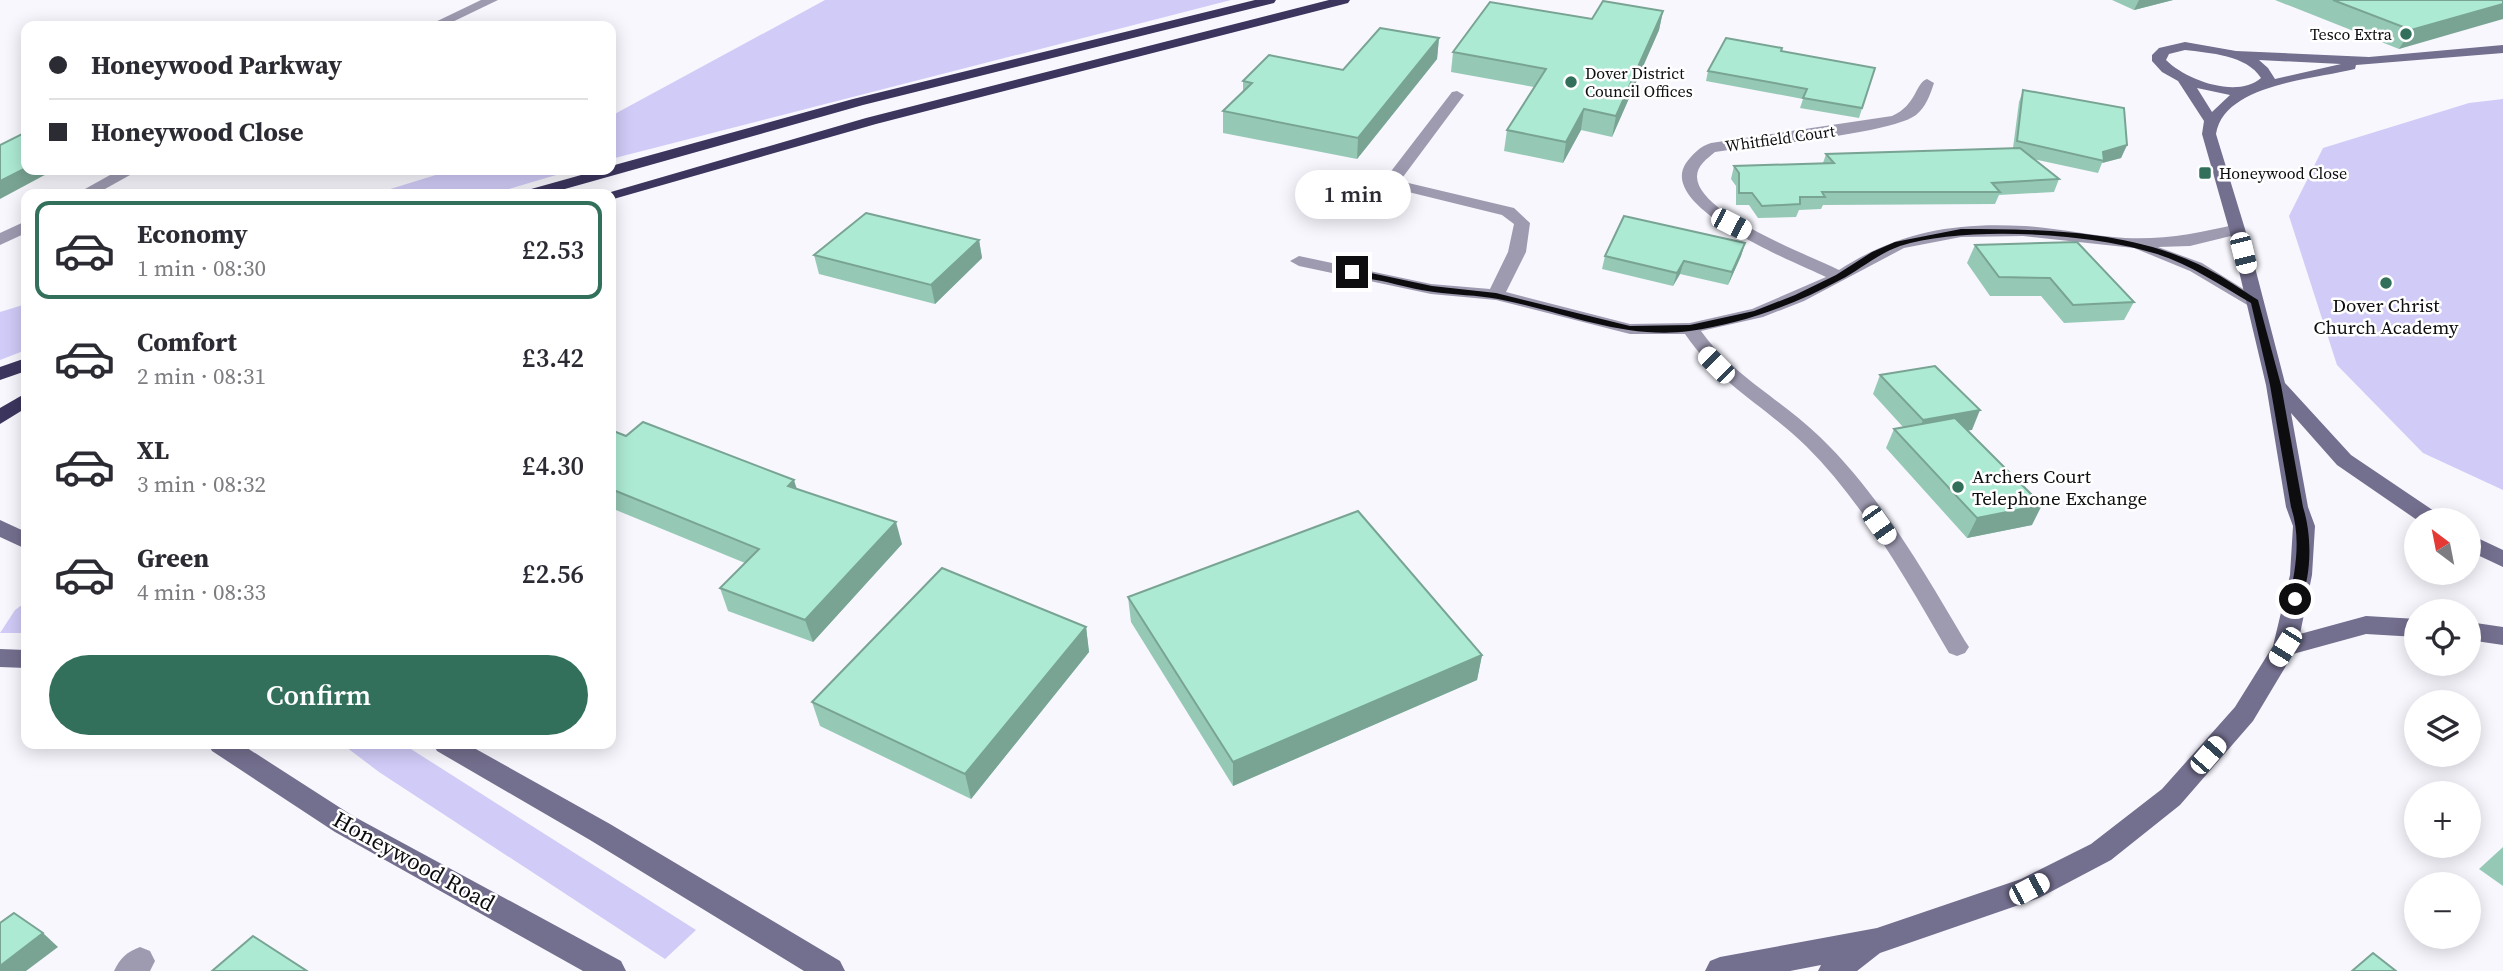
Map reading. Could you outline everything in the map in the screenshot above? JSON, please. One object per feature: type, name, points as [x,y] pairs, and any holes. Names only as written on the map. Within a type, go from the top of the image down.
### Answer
[{"type":"highway","points":[[616,170],[859,102],[1270,0]]},
{"type":"highway","points":[[616,194],[871,121],[1344,0]]},
{"type":"highway","points":[[548,189],[598,175]]},
{"type":"highway","points":[[0,418],[21,403]]},
{"type":"street","points":[[445,21],[492,0]]},
{"type":"street","points":[[2369,61],[2243,90],[2214,88],[2184,79],[2163,67],[2159,55],[2164,51],[2185,46],[2233,55],[2369,61],[2503,49]]},
{"type":"street","points":[[2233,55],[2262,68],[2268,79],[2264,85]]},
{"type":"street","points":[[2184,79],[2211,121]]},
{"type":"street","name":"Whitfield Court","points":[[1840,277],[1743,230],[1715,213],[1697,197],[1688,177],[1690,167],[1697,157],[1711,148],[1904,118],[1911,114],[1923,99],[1927,83]]},
{"type":"street","points":[[1720,971],[1877,941],[2029,889],[2101,852],[2171,797],[2244,713],[2285,647],[2301,575],[2304,526],[2297,507],[2276,385],[2237,229],[2209,134],[2211,121],[2243,90]]},
{"type":"street","points":[[1457,95],[1390,183],[1508,211],[1522,223],[1517,252],[1496,295]]},
{"type":"street","points":[[95,189],[121,175]]},
{"type":"street","points":[[0,240],[21,229]]},
{"type":"street","points":[[1299,261],[1432,289],[1496,295],[1630,329],[1690,328],[1757,313],[1798,298],[1840,277],[1875,254],[1898,244],[1961,232],[2023,231],[2126,243],[2190,241],[2237,229]]},
{"type":"street","points":[[2126,243],[2196,267],[2255,302]]},
{"type":"street","points":[[1690,328],[1704,353],[1728,377],[1785,416],[1828,457],[1921,586],[1957,647]]},
{"type":"street","points":[[2276,385],[2344,460],[2414,508]]},
{"type":"street","points":[[0,528],[21,538]]},
{"type":"street","points":[[2482,548],[2503,559]]},
{"type":"street","points":[[2285,647],[2366,625],[2404,627]]},
{"type":"street","points":[[2481,633],[2503,636]]},
{"type":"street","points":[[0,658],[21,659]]},
{"type":"street","name":"Honeywood Road","points":[[229,749],[344,824],[611,971]]},
{"type":"street","points":[[455,749],[600,832],[830,971]]},
{"type":"street","points":[[1833,971],[1877,941]]},
{"type":"shaded area","points":[[825,0],[1231,0],[616,158],[616,113]]},
{"type":"shaded area","name":"Dover Christ Church Academy","points":[[2503,99],[2503,490],[2423,453],[2337,365],[2289,216],[2323,148],[2469,103]]},
{"type":"shaded area","points":[[436,175],[556,175],[509,189],[390,189]]},
{"type":"shaded area","points":[[21,306],[21,352],[0,360],[0,312]]},
{"type":"shaded area","points":[[21,606],[21,633],[0,633],[15,610]]},
{"type":"shaded area","points":[[349,749],[411,749],[696,930],[665,959],[379,772]]},
{"type":"building","points":[[2333,0],[2503,0],[2503,4],[2411,30]]},
{"type":"building","points":[[1603,1],[1663,11],[1616,116],[1584,109],[1566,142],[1507,130],[1546,69],[1453,52],[1490,2],[1592,19]]},
{"type":"building","points":[[1380,28],[1439,38],[1358,138],[1223,111],[1252,83],[1243,81],[1269,55],[1343,70]]},
{"type":"building","points":[[1726,38],[1875,68],[1862,108],[1803,98],[1807,89],[1708,71]]},
{"type":"building","points":[[2023,90],[2124,108],[2127,145],[2103,152],[2104,161],[2017,141]]},
{"type":"building","points":[[21,134],[21,170],[0,181],[0,145]]},
{"type":"building","points":[[2020,148],[2059,179],[1992,183],[2000,192],[1822,192],[1825,197],[1800,197],[1800,204],[1762,206],[1752,193],[1739,193],[1739,173],[1734,166],[1834,163],[1826,154]]},
{"type":"building","points":[[866,213],[979,240],[931,285],[814,255]]},
{"type":"building","points":[[1624,216],[1745,243],[1732,272],[1684,261],[1677,273],[1605,256]]},
{"type":"building","points":[[2077,242],[2134,302],[2073,305],[2050,278],[1999,277],[1975,245]]},
{"type":"building","points":[[1935,366],[1980,410],[1923,420],[1880,375]]},
{"type":"building","points":[[1955,418],[2042,505],[1977,518],[1894,429]]},
{"type":"building","points":[[643,422],[794,480],[788,486],[896,522],[805,620],[720,588],[759,549],[616,491],[616,432],[626,436]]},
{"type":"building","points":[[1358,511],[1482,655],[1233,762],[1128,597]]},
{"type":"building","points":[[942,568],[1086,627],[965,774],[812,702]]},
{"type":"building","points":[[14,913],[43,933],[0,966],[0,923]]},
{"type":"building","points":[[253,936],[307,971],[212,971]]},
{"type":"building","points":[[2373,953],[2396,971],[2352,971]]},
{"type":"place","name":"Tesco Extra","points":[[2406,34]]},
{"type":"place","name":"Dover District Council Offices","points":[[1571,82]]},
{"type":"place","name":"Honeywood Close","points":[[2205,173]]},
{"type":"place","name":"Dover Christ Church Academy","points":[[2386,283]]},
{"type":"place","name":"Archers Court Telephone Exchange","points":[[1958,487]]},
{"type":"route","points":[[1352,272],[1432,289],[1496,295],[1630,329],[1654,330],[1690,328],[1757,313],[1798,298],[1840,277],[1875,254],[1924,237],[1961,232],[2023,231],[2126,243],[2162,253],[2196,267],[2255,302],[2276,385],[2297,507],[2304,526],[2301,575],[2295,599]]}]
